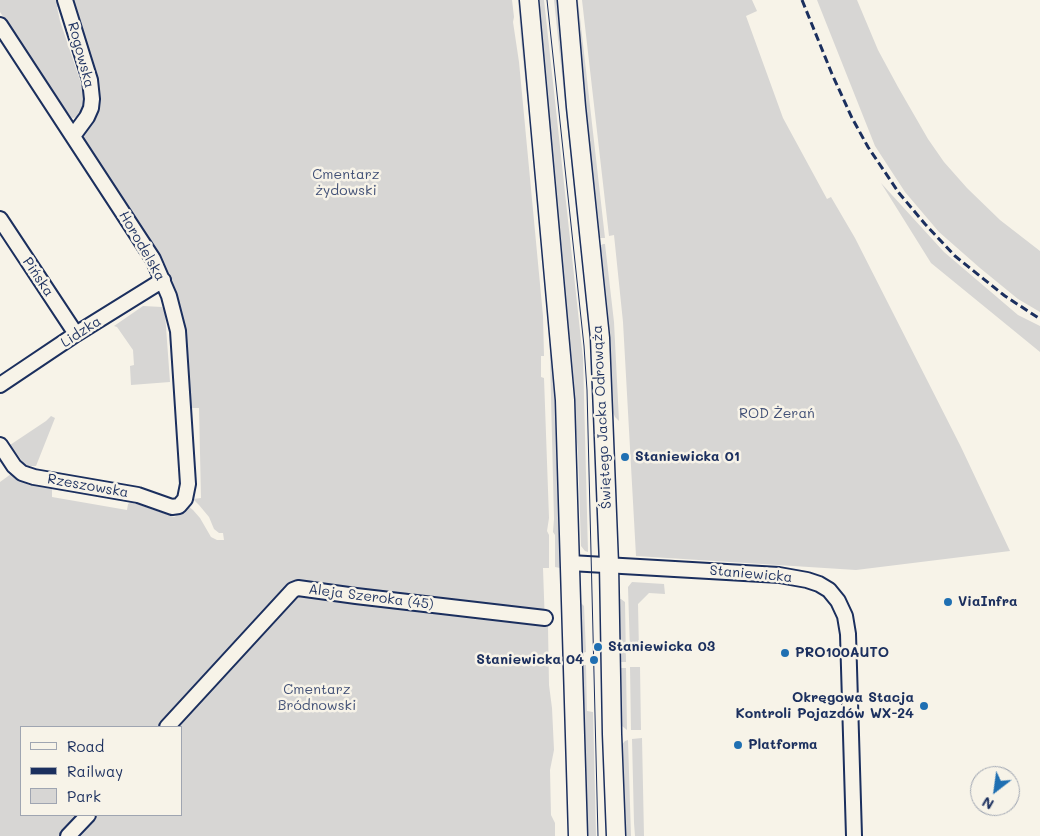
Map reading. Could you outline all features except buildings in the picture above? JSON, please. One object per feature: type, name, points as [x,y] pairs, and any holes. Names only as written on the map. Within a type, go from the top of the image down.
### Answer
[{"type":"main road","points":[[529,0],[566,400],[578,836]]},
{"type":"main road","name":"Świętego Jacka Odrowąża","points":[[566,0],[600,338],[609,564],[616,836]]},
{"type":"street","name":"Rogowska","points":[[65,0],[90,80],[92,99],[87,117],[73,136]]},
{"type":"street","name":"Horodelska","points":[[0,25],[153,259],[170,296],[178,331],[188,484],[185,499]]},
{"type":"street","name":"Pińska","points":[[0,219],[76,334]]},
{"type":"street","name":"Lidzka","points":[[0,385],[162,280]]},
{"type":"street","name":"Rzeszowska","points":[[0,445],[14,466],[22,473],[28,475],[138,495],[172,507],[179,506],[185,499]]},
{"type":"street","name":"Staniewicka","points":[[570,563],[779,575],[807,580],[829,590],[838,601],[845,616],[848,634],[854,836]]},
{"type":"street","name":"Aleja Szeroka (45)","points":[[168,726],[292,590],[298,588],[545,618]]},
{"type":"street","points":[[68,836],[87,816]]},
{"type":"green space","points":[[0,0],[59,0],[62,7],[57,7],[60,21],[87,103],[79,117],[72,118],[65,109],[0,12]]},
{"type":"green space","points":[[70,0],[512,0],[543,316],[544,356],[541,356],[541,377],[544,378],[549,568],[543,568],[545,626],[548,627],[549,685],[554,750],[550,770],[551,815],[555,823],[555,836],[0,836],[0,482],[11,474],[29,485],[52,489],[52,497],[127,510],[128,504],[131,502],[174,517],[176,513],[188,506],[200,518],[211,537],[217,540],[224,540],[223,533],[219,533],[214,529],[209,517],[193,499],[201,498],[199,408],[189,408],[176,303],[83,141],[82,133],[92,117]]},
{"type":"green space","points":[[518,0],[522,0],[559,422],[562,567],[560,568],[555,567],[555,535],[553,532],[549,316]]},
{"type":"green space","points":[[536,0],[544,0],[583,358],[588,552],[581,546],[578,453]]},
{"type":"green space","points":[[554,0],[560,0],[594,339],[600,549],[598,550],[594,389],[591,346]]},
{"type":"green space","points":[[574,0],[578,0],[605,238],[598,238]]},
{"type":"green space","name":"ROD Żerań","points":[[582,0],[752,0],[757,11],[746,16],[783,118],[827,199],[831,197],[855,238],[961,447],[1010,551],[856,570],[636,556],[623,322],[614,235],[609,236]]},
{"type":"green space","points":[[817,0],[857,0],[878,50],[928,139],[944,162],[967,188],[1000,220],[1040,251],[1040,312],[1018,299],[939,232],[905,192],[875,146]]},
{"type":"green space","points":[[881,183],[944,252],[1018,315],[1040,326],[1040,352],[931,263]]},
{"type":"green space","points":[[605,244],[614,322],[619,421],[611,407],[598,249]]},
{"type":"green space","points":[[143,306],[162,307],[165,313],[170,382],[131,385],[130,366],[134,365],[133,350],[117,327],[114,326]]},
{"type":"green space","points":[[51,416],[55,418],[36,466],[28,466],[10,445]]},
{"type":"green space","points":[[632,582],[664,584],[665,594],[649,593],[638,604],[639,651],[630,651],[628,587]]},
{"type":"green space","points":[[616,599],[621,599],[625,602],[626,662],[617,660]]},
{"type":"green space","points":[[578,600],[584,606],[586,652],[582,653],[582,663],[586,665],[587,711],[593,712],[596,836],[584,836]]},
{"type":"green space","points":[[630,667],[640,667],[641,730],[631,730]]},
{"type":"green space","points":[[626,668],[627,730],[620,723],[618,669]]},
{"type":"green space","points":[[642,738],[644,836],[635,836],[632,739]]},
{"type":"green space","points":[[628,740],[631,836],[624,836],[620,747]]},
{"type":"tram line","points":[[547,0],[584,346],[587,390],[598,836]]},
{"type":"railway","points":[[802,0],[852,118],[868,147],[899,193],[955,256],[1005,296],[1040,319]]},
{"type":"place","name":"Staniewicka 01","points":[[625,457]]},
{"type":"place","name":"ViaInfra","points":[[948,602]]},
{"type":"place","name":"Staniewicka 03","points":[[598,647]]},
{"type":"place","name":"PRO100AUTO","points":[[785,653]]},
{"type":"place","name":"Staniewicka 04","points":[[594,660]]},
{"type":"place","name":"Okręgowa Stacja Kontroli Pojazdów WX-24","points":[[924,706]]},
{"type":"place","name":"Platforma","points":[[738,745]]},
{"type":"park label","name":"Cmentarz żydowski","points":[[346,184]]},
{"type":"park label","name":"Cmentarz Bródnowski","points":[[317,698]]}]
